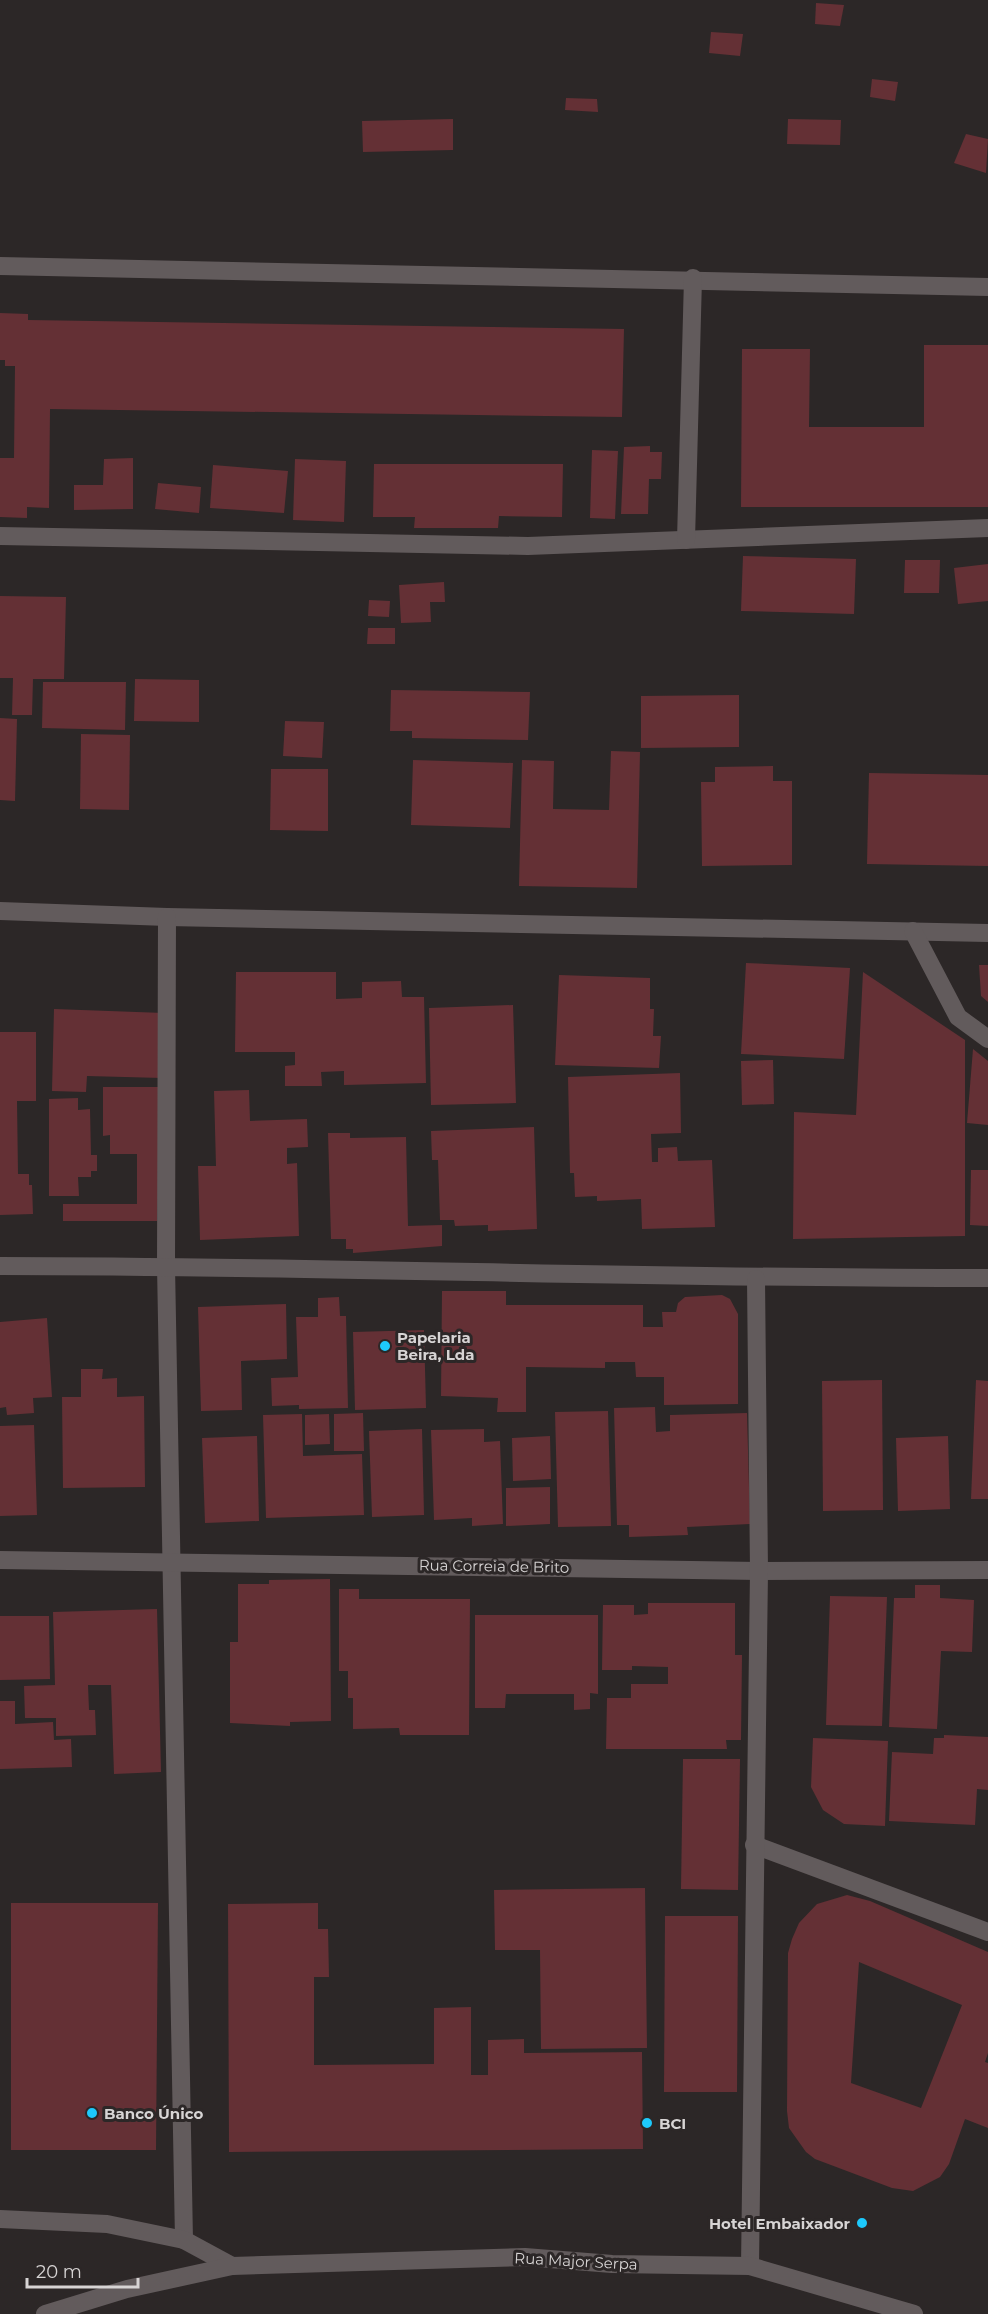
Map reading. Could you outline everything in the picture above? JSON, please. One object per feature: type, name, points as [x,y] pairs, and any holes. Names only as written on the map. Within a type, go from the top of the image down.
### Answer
[{"type":"street","points":[[0,266],[693,278],[988,286]]},
{"type":"street","points":[[687,540],[693,278]]},
{"type":"street","points":[[0,536],[528,546],[988,528]]},
{"type":"street","points":[[0,911],[167,917],[988,933]]},
{"type":"street","points":[[167,917],[166,1266],[184,2240]]},
{"type":"street","points":[[913,931],[958,1017],[988,1039]]},
{"type":"street","points":[[0,1266],[166,1266],[756,1279],[988,1278]]},
{"type":"street","points":[[750,2266],[759,1571],[756,1279]]},
{"type":"street","name":"Rua Correia de Brito","points":[[0,1560],[108,1563],[170,1560],[759,1571],[988,1570]]},
{"type":"street","points":[[754,1845],[988,1932]]},
{"type":"street","points":[[0,2219],[107,2224],[184,2240],[232,2266]]},
{"type":"street","name":"Rua Major Serpa","points":[[45,2314],[127,2289],[232,2266],[525,2257],[612,2264],[750,2266],[914,2314]]},
{"type":"building","points":[[816,3],[844,5],[840,26],[815,24]]},
{"type":"building","points":[[711,32],[743,34],[740,56],[709,53]]},
{"type":"building","points":[[872,79],[898,82],[895,101],[870,97]]},
{"type":"building","points":[[566,98],[597,99],[598,112],[565,110]]},
{"type":"building","points":[[453,119],[453,150],[363,152],[362,121]]},
{"type":"building","points":[[788,119],[841,120],[840,145],[787,144]]},
{"type":"building","points":[[966,134],[988,139],[986,173],[954,163]]},
{"type":"building","points":[[0,313],[28,314],[28,320],[624,329],[622,417],[50,409],[49,508],[27,507],[27,518],[0,517],[0,458],[14,458],[15,366],[5,366],[5,360],[0,360]]},
{"type":"building","points":[[924,345],[988,345],[988,507],[741,507],[742,349],[810,349],[809,427],[924,427]]},
{"type":"building","points":[[650,446],[650,452],[662,452],[661,479],[649,479],[648,514],[621,514],[624,447]]},
{"type":"building","points":[[592,450],[618,451],[615,519],[590,518]]},
{"type":"building","points":[[133,458],[133,509],[74,510],[74,485],[103,485],[104,459]]},
{"type":"building","points":[[295,459],[346,461],[344,522],[293,520]]},
{"type":"building","points":[[374,464],[563,464],[562,517],[499,516],[498,528],[414,528],[415,517],[373,517]]},
{"type":"building","points":[[213,465],[288,471],[284,513],[210,508]]},
{"type":"building","points":[[158,483],[201,487],[199,513],[155,509]]},
{"type":"building","points":[[743,556],[856,559],[854,614],[741,611]]},
{"type":"building","points":[[905,560],[940,560],[939,593],[904,593]]},
{"type":"building","points":[[988,564],[988,601],[958,604],[954,568]]},
{"type":"building","points":[[444,582],[445,602],[430,602],[431,622],[401,623],[399,585]]},
{"type":"building","points":[[0,596],[66,597],[64,679],[33,679],[32,715],[12,715],[13,678],[0,678]]},
{"type":"building","points":[[369,600],[390,601],[389,617],[368,616]]},
{"type":"building","points":[[368,628],[395,628],[395,644],[367,644]]},
{"type":"building","points":[[135,679],[199,680],[199,722],[134,721]]},
{"type":"building","points":[[43,682],[126,682],[125,730],[42,728]]},
{"type":"building","points":[[391,690],[530,692],[528,740],[412,738],[412,731],[390,731]]},
{"type":"building","points":[[739,695],[739,747],[641,748],[641,696]]},
{"type":"building","points":[[0,718],[17,719],[15,801],[0,800]]},
{"type":"building","points":[[285,721],[324,722],[322,758],[283,756]]},
{"type":"building","points":[[81,734],[130,735],[129,810],[80,809]]},
{"type":"building","points":[[611,751],[640,752],[637,888],[519,886],[522,760],[554,761],[553,809],[609,810]]},
{"type":"building","points":[[413,760],[513,763],[510,828],[411,825]]},
{"type":"building","points":[[773,766],[773,781],[792,781],[792,865],[702,866],[701,782],[715,782],[715,767]]},
{"type":"building","points":[[271,769],[328,769],[328,831],[270,830]]},
{"type":"building","points":[[869,773],[988,775],[988,866],[867,864]]},
{"type":"building","points":[[746,963],[850,968],[844,1059],[741,1054]]},
{"type":"building","points":[[979,965],[988,965],[988,1002],[981,996]]},
{"type":"building","points":[[236,972],[336,972],[336,999],[362,998],[362,982],[401,981],[402,997],[424,997],[426,1083],[344,1085],[344,1071],[321,1072],[322,1086],[285,1086],[285,1066],[295,1065],[295,1052],[235,1052]]},
{"type":"building","points":[[863,972],[965,1040],[965,1236],[793,1239],[794,1112],[856,1115]]},
{"type":"building","points":[[559,975],[650,978],[650,1009],[654,1009],[653,1036],[661,1036],[659,1068],[555,1065]]},
{"type":"building","points":[[513,1005],[516,1103],[431,1105],[429,1008]]},
{"type":"building","points":[[54,1009],[164,1013],[162,1078],[87,1076],[86,1092],[52,1091]]},
{"type":"building","points":[[0,1032],[36,1032],[36,1101],[17,1101],[18,1174],[29,1174],[29,1185],[32,1185],[33,1214],[0,1215]]},
{"type":"building","points":[[973,1049],[988,1061],[988,1125],[967,1123]]},
{"type":"building","points":[[773,1060],[774,1104],[742,1105],[741,1061]]},
{"type":"building","points":[[680,1073],[681,1133],[651,1134],[652,1162],[658,1162],[658,1148],[677,1147],[678,1161],[712,1160],[715,1227],[642,1229],[641,1199],[597,1201],[597,1196],[575,1197],[574,1173],[570,1173],[568,1077]]},
{"type":"building","points":[[103,1087],[163,1087],[157,1221],[63,1221],[63,1204],[137,1204],[137,1154],[110,1154],[110,1135],[103,1136]]},
{"type":"building","points":[[249,1090],[250,1121],[307,1119],[308,1147],[287,1148],[287,1164],[297,1163],[299,1236],[200,1240],[198,1166],[216,1166],[214,1091]]},
{"type":"building","points":[[78,1098],[78,1110],[90,1109],[91,1155],[97,1155],[97,1171],[91,1171],[91,1177],[78,1177],[79,1196],[49,1196],[49,1099]]},
{"type":"building","points":[[534,1127],[537,1229],[488,1231],[488,1225],[455,1226],[454,1220],[440,1220],[438,1160],[432,1160],[431,1131]]},
{"type":"building","points":[[328,1133],[350,1133],[350,1138],[406,1137],[408,1226],[442,1225],[442,1246],[353,1253],[353,1249],[346,1249],[346,1239],[331,1239]]},
{"type":"building","points":[[971,1170],[988,1170],[988,1226],[970,1225]]},
{"type":"building","points":[[442,1291],[506,1291],[506,1305],[643,1305],[643,1327],[663,1327],[662,1312],[676,1312],[678,1303],[685,1297],[722,1295],[730,1299],[738,1314],[738,1404],[664,1405],[664,1377],[636,1377],[635,1362],[605,1362],[605,1368],[526,1367],[526,1412],[497,1412],[498,1398],[441,1396]]},
{"type":"building","points":[[339,1297],[340,1316],[346,1316],[348,1408],[299,1409],[299,1405],[272,1406],[271,1378],[298,1377],[296,1317],[318,1317],[318,1298]]},
{"type":"building","points":[[286,1304],[287,1359],[241,1361],[242,1410],[201,1411],[198,1307]]},
{"type":"building","points":[[47,1318],[52,1397],[33,1398],[34,1413],[7,1415],[6,1407],[0,1408],[0,1322]]},
{"type":"building","points":[[424,1330],[426,1408],[355,1410],[353,1332]]},
{"type":"building","points":[[81,1369],[103,1369],[102,1379],[117,1378],[117,1397],[144,1396],[145,1487],[63,1488],[62,1397],[81,1397]]},
{"type":"building","points":[[882,1380],[883,1510],[823,1511],[822,1381]]},
{"type":"building","points":[[976,1380],[988,1381],[988,1499],[971,1499]]},
{"type":"building","points":[[655,1407],[656,1432],[670,1431],[670,1415],[747,1413],[750,1524],[687,1527],[688,1535],[629,1537],[629,1525],[617,1525],[614,1408]]},
{"type":"building","points":[[608,1411],[611,1526],[558,1527],[555,1412]]},
{"type":"building","points":[[363,1413],[364,1451],[334,1451],[334,1414]]},
{"type":"building","points":[[302,1414],[303,1456],[362,1454],[364,1515],[266,1518],[263,1415]]},
{"type":"building","points":[[329,1414],[330,1444],[305,1445],[305,1415]]},
{"type":"building","points":[[34,1425],[37,1515],[0,1516],[0,1426]]},
{"type":"building","points":[[422,1429],[424,1515],[372,1517],[369,1431]]},
{"type":"building","points":[[484,1429],[484,1442],[500,1441],[503,1524],[472,1526],[472,1518],[434,1520],[431,1430]]},
{"type":"building","points":[[257,1436],[259,1521],[205,1523],[202,1438]]},
{"type":"building","points":[[550,1436],[551,1479],[513,1481],[512,1438]]},
{"type":"building","points":[[948,1436],[950,1509],[898,1511],[896,1438]]},
{"type":"building","points":[[550,1487],[550,1524],[506,1526],[506,1488]]},
{"type":"building","points":[[330,1579],[331,1721],[290,1722],[290,1726],[230,1723],[230,1642],[238,1642],[238,1584],[269,1584],[269,1580]]},
{"type":"building","points":[[915,1585],[940,1585],[940,1598],[974,1600],[972,1652],[941,1651],[937,1729],[889,1727],[894,1598],[915,1598]]},
{"type":"building","points":[[339,1589],[359,1589],[359,1599],[470,1599],[469,1735],[400,1735],[399,1728],[353,1729],[353,1698],[348,1698],[348,1671],[339,1671]]},
{"type":"building","points":[[830,1596],[887,1597],[882,1726],[826,1725]]},
{"type":"building","points":[[648,1603],[735,1603],[735,1655],[742,1655],[741,1740],[726,1740],[727,1749],[606,1749],[607,1698],[631,1698],[631,1684],[668,1684],[668,1667],[632,1666],[632,1670],[602,1670],[603,1605],[634,1605],[634,1615],[648,1614]]},
{"type":"building","points":[[157,1609],[161,1772],[114,1774],[111,1685],[88,1685],[89,1710],[95,1710],[96,1735],[56,1736],[56,1718],[25,1718],[24,1686],[55,1685],[53,1612]]},
{"type":"building","points":[[475,1615],[598,1615],[598,1694],[590,1693],[590,1709],[574,1710],[574,1694],[506,1694],[505,1708],[475,1708]]},
{"type":"building","points":[[0,1616],[49,1616],[50,1679],[0,1680]]},
{"type":"building","points":[[0,1701],[15,1701],[15,1724],[53,1722],[54,1740],[71,1739],[72,1767],[0,1769]]},
{"type":"building","points":[[944,1735],[988,1737],[988,1790],[977,1789],[975,1825],[889,1821],[892,1752],[933,1754],[934,1738],[944,1738]]},
{"type":"building","points":[[813,1738],[888,1741],[885,1826],[844,1824],[823,1810],[811,1787]]},
{"type":"building","points":[[683,1759],[740,1759],[738,1890],[681,1889]]},
{"type":"building","points":[[645,1888],[647,2048],[541,2049],[540,1950],[495,1950],[494,1890]]},
{"type":"building","points":[[847,1895],[870,1901],[988,1952],[988,2053],[985,2062],[988,2063],[988,2128],[965,2119],[949,2164],[940,2177],[913,2191],[892,2188],[815,2159],[806,2152],[789,2128],[787,2111],[788,1953],[799,1923],[817,1904]],"holes":[[[859,1962],[962,2005],[921,2108],[851,2083]]]},
{"type":"building","points":[[11,1903],[158,1903],[156,2150],[11,2150]]},
{"type":"building","points":[[318,1903],[318,1929],[328,1929],[329,1977],[314,1977],[314,2065],[434,2064],[434,2008],[471,2007],[471,2075],[488,2075],[488,2040],[524,2039],[524,2053],[642,2052],[643,2149],[229,2152],[228,1904]]},
{"type":"building","points":[[665,1916],[738,1916],[737,2092],[664,2092]]},
{"type":"place","name":"Papelaria Beira, Lda","points":[[385,1346]]},
{"type":"place","name":"Banco Único","points":[[92,2113]]},
{"type":"place","name":"BCI","points":[[647,2123]]},
{"type":"place","name":"Hotel Embaixador","points":[[862,2223]]}]
